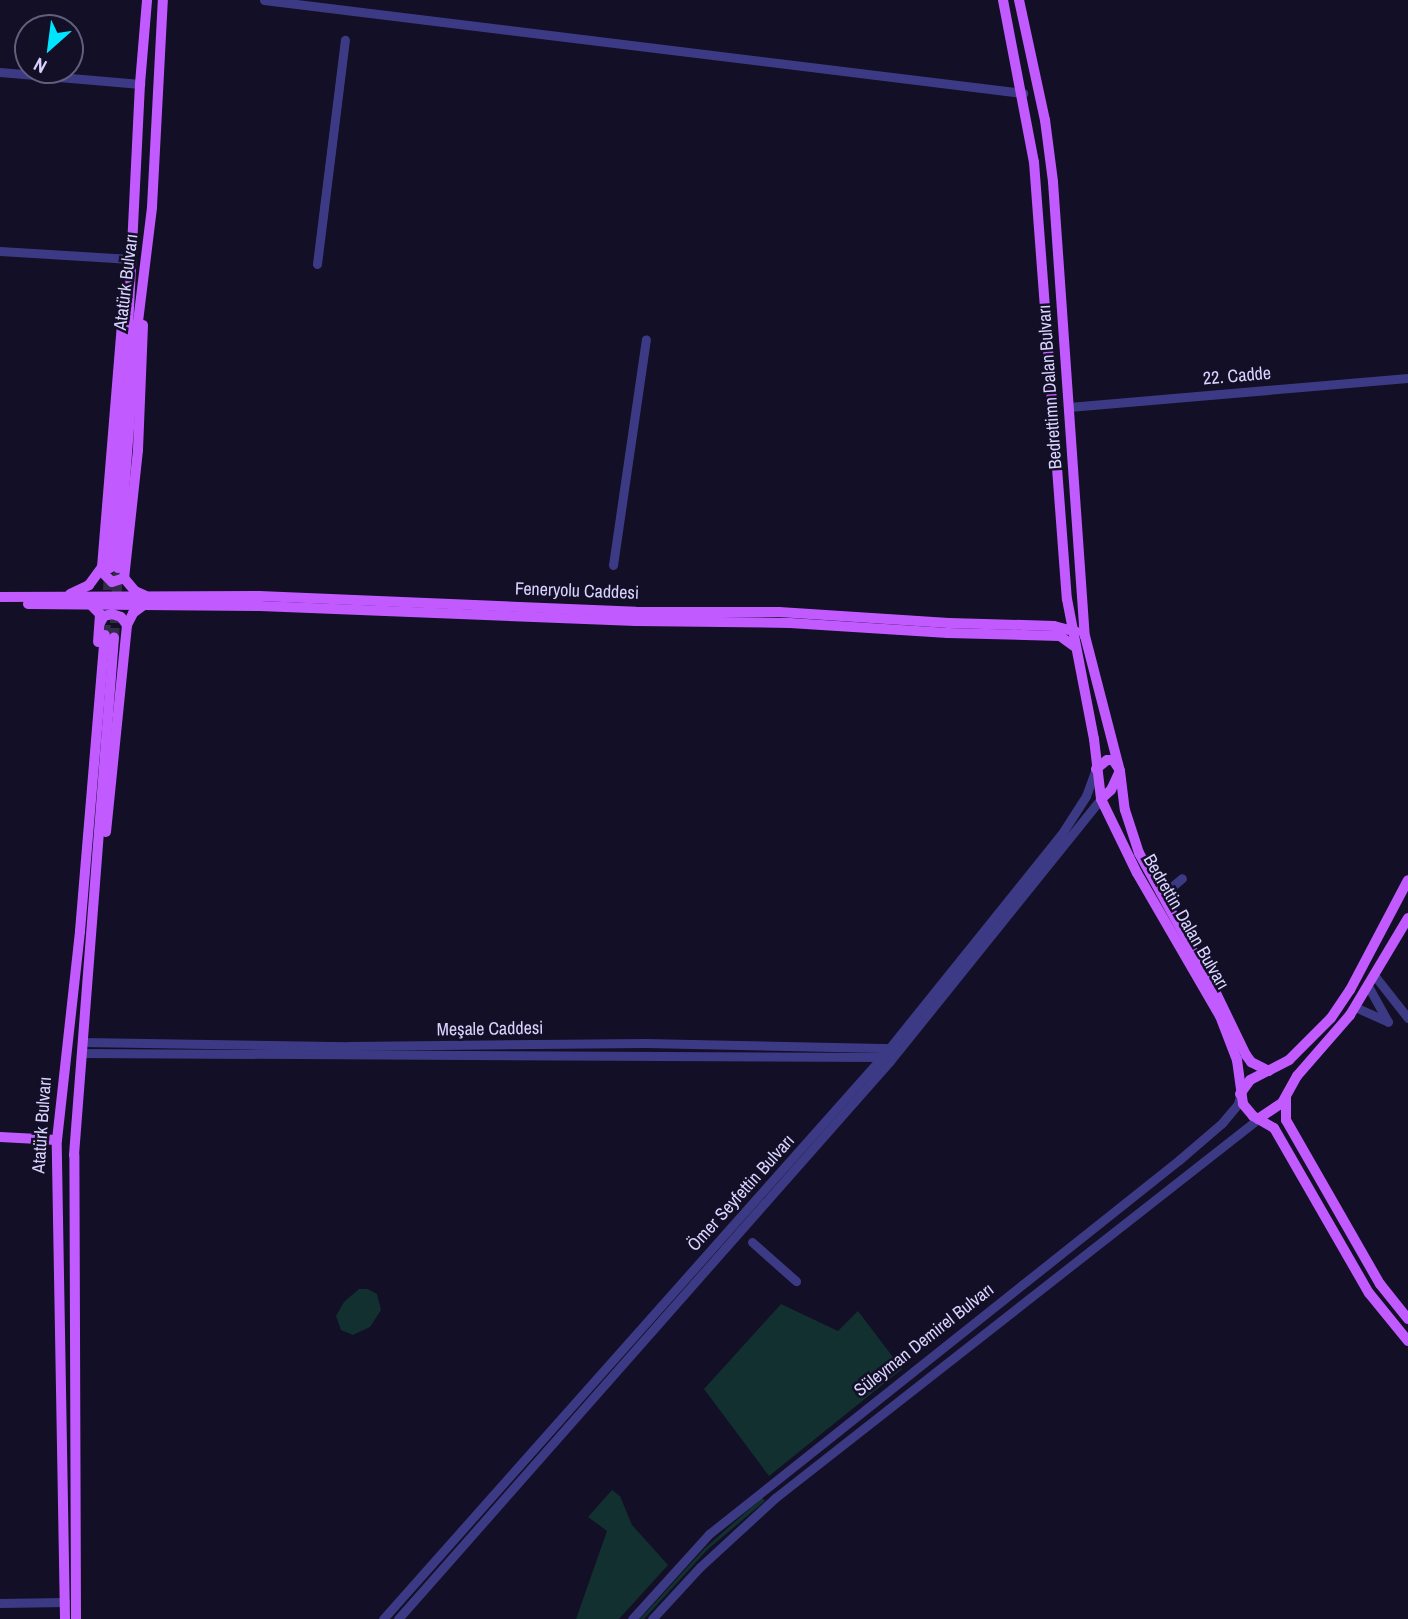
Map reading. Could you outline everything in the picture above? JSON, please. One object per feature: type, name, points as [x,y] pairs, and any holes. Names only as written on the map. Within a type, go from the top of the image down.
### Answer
[{"type":"main road","name":"Atatürk Bulvarı","points":[[113,570],[112,418],[121,327],[128,301],[147,0]]},
{"type":"main road","name":"Atatürk Bulvarı","points":[[113,570],[138,450],[144,342],[142,303],[152,207],[163,0]]},
{"type":"main road","name":"Bedrettimn Dalan Bulvarı","points":[[1003,0],[1023,93],[1038,206],[1067,599],[1096,769]]},
{"type":"main road","name":"Bedrettimn Dalan Bulvarı","points":[[1019,0],[1045,120],[1053,182],[1085,636],[1120,771]]},
{"type":"main road","points":[[67,595],[113,570],[147,600],[133,613],[127,625],[103,860],[94,902]]},
{"type":"main road","name":"Feneryolu Caddesi","points":[[0,597],[67,595],[790,623],[948,634],[1060,636],[1074,646]]},
{"type":"main road","name":"Feneryolu Caddesi","points":[[0,604],[90,604],[311,595],[636,612],[779,612],[949,623],[1051,626],[1085,636]]},
{"type":"main road","points":[[1051,626],[1067,610],[1067,599]]},
{"type":"main road","points":[[80,931],[77,886],[100,623],[99,611],[90,604]]},
{"type":"main road","points":[[100,623],[104,616],[112,614],[121,617],[127,625]]},
{"type":"main road","name":"Atatürk Bulvarı","points":[[65,1619],[57,1140],[109,637],[72,1215],[76,1619]]},
{"type":"main road","points":[[1094,745],[1105,750],[1111,735]]},
{"type":"main road","points":[[1096,769],[1099,764],[1114,760],[1120,771],[1111,790],[1101,799]]},
{"type":"main road","name":"Bedrettin Dalan Bulvarı","points":[[1096,769],[1101,799],[1137,873],[1220,1016],[1237,1060],[1240,1094]]},
{"type":"main road","name":"Bedrettin Dalan Bulvarı","points":[[1120,771],[1130,831],[1246,1055],[1251,1062],[1269,1071]]},
{"type":"main road","name":"Süleyman Demirel Bulvarı","points":[[1240,1094],[1250,1080],[1289,1060],[1331,1018],[1350,989],[1408,880]]},
{"type":"main road","name":"Süleyman Demirel Bulvarı","points":[[1258,1119],[1286,1097],[1297,1076],[1355,1007],[1408,918]]},
{"type":"main road","points":[[67,1039],[81,1048]]},
{"type":"main road","points":[[1240,1094],[1245,1108],[1274,1128],[1369,1293],[1408,1341]]},
{"type":"main road","points":[[1286,1097],[1286,1120],[1380,1283],[1408,1319]]},
{"type":"main road","points":[[0,1137],[57,1140]]},
{"type":"street","points":[[264,0],[1023,93]]},
{"type":"street","points":[[317,264],[345,40]]},
{"type":"street","points":[[0,72],[140,83]]},
{"type":"street","points":[[0,251],[131,259]]},
{"type":"street","points":[[613,565],[646,339]]},
{"type":"street","name":"22. Cadde","points":[[1069,407],[1408,378]]},
{"type":"street","name":"Ömer Seyfettin Bulvarı","points":[[398,1619],[886,1059],[1061,835],[1087,796],[1096,769]]},
{"type":"street","name":"Ömer Seyfettin Bulvarı","points":[[894,1049],[1101,799]]},
{"type":"street","points":[[1162,895],[1182,878]]},
{"type":"street","points":[[1374,975],[1408,1018]]},
{"type":"street","points":[[1355,1007],[1388,1022],[1368,986]]},
{"type":"street","name":"Meşale Caddesi","points":[[81,1048],[651,1043],[894,1049]]},
{"type":"street","name":"Meşale Caddesi","points":[[81,1048],[886,1059]]},
{"type":"street","name":"Ömer Seyfettin Bulvarı","points":[[387,1618],[886,1059]]},
{"type":"street","name":"Süleyman Demirel Bulvarı","points":[[632,1619],[709,1534],[1196,1145],[1230,1116],[1238,1104],[1240,1094]]},
{"type":"street","name":"Süleyman Demirel Bulvarı","points":[[652,1619],[700,1567],[775,1498],[1258,1119]]},
{"type":"street","points":[[752,1242],[796,1281]]},
{"type":"street","points":[[0,1603],[65,1602]]},
{"type":"green space","points":[[359,1289],[368,1289],[377,1294],[381,1310],[370,1327],[353,1335],[341,1330],[336,1316],[344,1302]]},
{"type":"green space","points":[[781,1304],[838,1331],[858,1311],[902,1369],[769,1476],[704,1389]]},
{"type":"green space","points":[[612,1490],[620,1496],[632,1525],[668,1565],[619,1619],[576,1619],[607,1531],[588,1517]]},
{"type":"green space","points":[[762,1498],[765,1501],[707,1550],[644,1619],[640,1619],[705,1548]]},
{"type":"tunnel","points":[[114,638],[118,571]]},
{"type":"tunnel","points":[[105,635],[109,574]]}]
